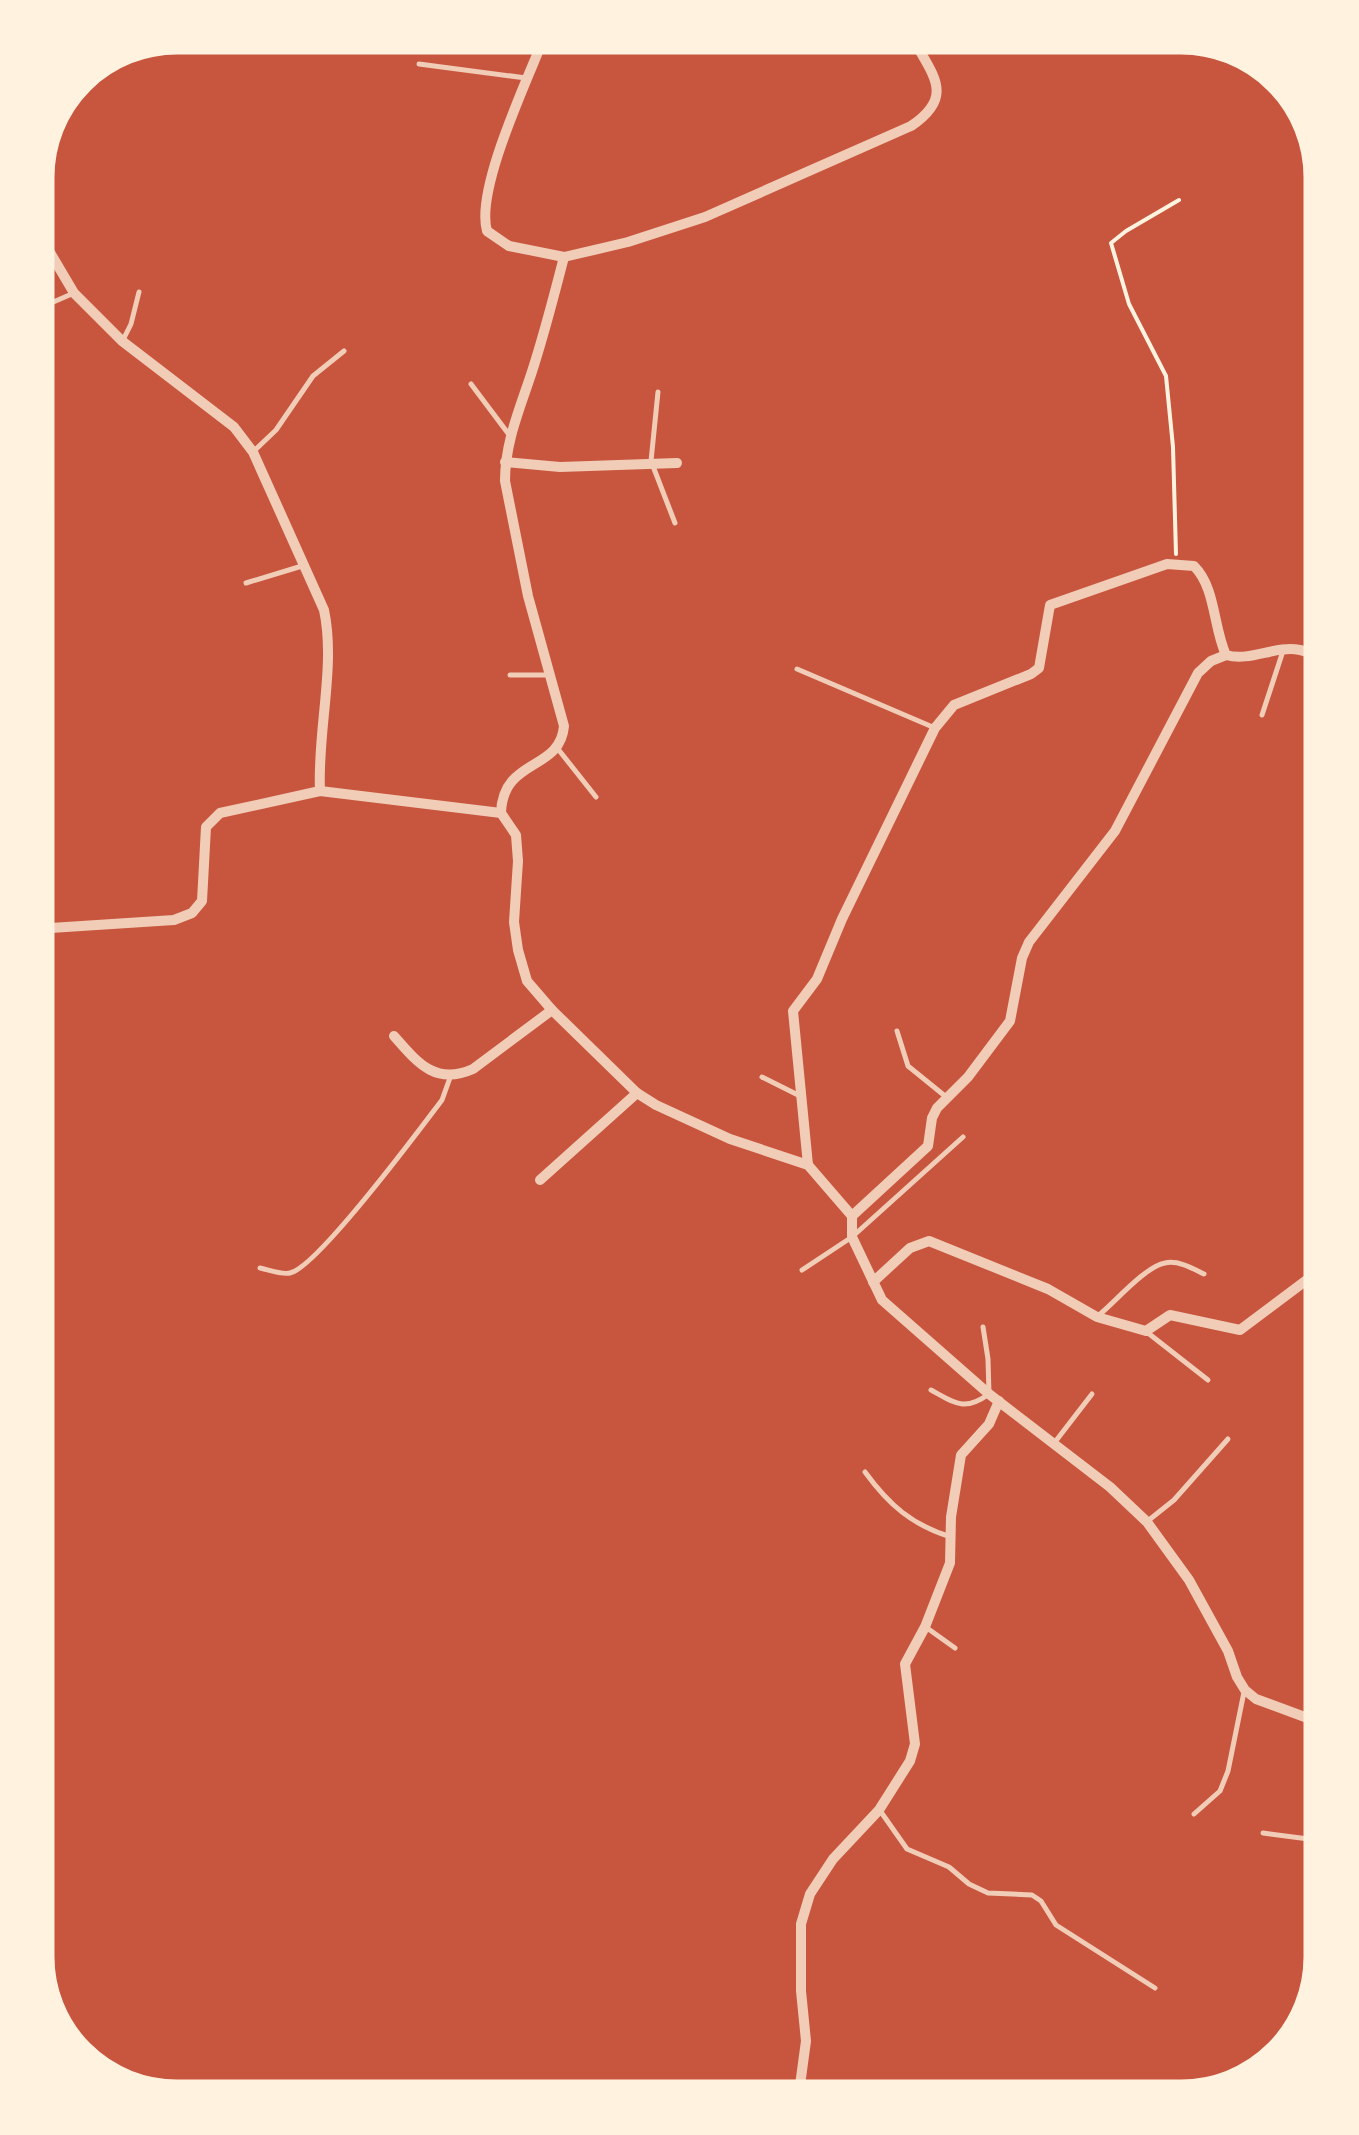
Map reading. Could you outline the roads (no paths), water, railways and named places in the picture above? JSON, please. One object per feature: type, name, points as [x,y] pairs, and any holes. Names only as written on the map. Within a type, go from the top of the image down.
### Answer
[{"type":"street","points":[[538,52],[494,172],[484,219],[487,231],[509,246],[564,257],[628,242],[704,216],[911,126],[928,114],[938,98],[938,87],[920,53]]},
{"type":"street","points":[[500,813],[505,789],[523,770],[563,742],[564,726],[528,596],[505,481],[505,462],[564,257]]},
{"type":"street","points":[[53,258],[74,293],[122,341],[234,427],[253,452],[324,610],[329,633],[318,761],[320,791]]},
{"type":"street","points":[[505,462],[560,467],[677,463]]},
{"type":"street","points":[[808,1166],[793,1012],[816,979],[935,728],[954,705],[1039,668],[1050,606],[1054,602],[1168,564],[1194,566],[1207,584],[1216,635],[1226,655]]},
{"type":"street","points":[[852,1216],[928,1146],[932,1118],[1010,1021],[1022,958],[1029,942],[1115,831],[1198,673],[1211,661],[1226,655],[1242,658],[1284,650],[1306,653]]},
{"type":"street","points":[[53,929],[174,920],[192,913],[202,901],[203,840],[210,820],[220,812],[320,791],[500,813],[516,835],[514,922],[518,950],[527,981],[552,1010],[637,1093],[656,1106],[730,1139],[808,1166],[852,1216],[852,1237],[882,1300],[988,1394],[1110,1487],[1147,1522],[1189,1580],[1245,1690],[1256,1699],[1306,1716]]},
{"type":"street","points":[[394,1036],[428,1070],[452,1075],[473,1068],[552,1010]]},
{"type":"street","points":[[540,1180],[637,1093]]},
{"type":"street","points":[[873,1282],[910,1248],[929,1241],[1048,1289],[1097,1317],[1146,1331],[1170,1315],[1240,1330],[1306,1280]]},
{"type":"street","points":[[800,2082],[806,2040],[801,1924],[810,1894],[879,1810],[910,1762],[915,1744],[905,1664],[945,1580],[956,1474],[962,1454],[989,1424],[999,1402]]},
{"type":"lane","points":[[420,64],[528,78]]},
{"type":"lane","points":[[122,341],[139,292]]},
{"type":"lane","points":[[53,302],[74,293]]},
{"type":"lane","points":[[253,452],[276,430],[313,376],[344,351]]},
{"type":"lane","points":[[471,384],[510,436]]},
{"type":"lane","points":[[658,392],[652,462],[675,523]]},
{"type":"lane","points":[[246,583],[302,566]]},
{"type":"lane","points":[[1262,715],[1284,650]]},
{"type":"lane","points":[[797,669],[935,728]]},
{"type":"lane","points":[[510,674],[550,675]]},
{"type":"lane","points":[[558,749],[596,797]]},
{"type":"lane","points":[[898,1030],[908,1066],[948,1098]]},
{"type":"lane","points":[[260,1268],[288,1274],[299,1270],[325,1244],[442,1100],[452,1075]]},
{"type":"lane","points":[[762,1077],[800,1096]]},
{"type":"lane","points":[[802,1270],[852,1237],[963,1136]]},
{"type":"lane","points":[[1097,1317],[1145,1274],[1166,1262],[1184,1264],[1204,1274]]},
{"type":"lane","points":[[931,1390],[956,1404],[974,1404],[988,1394],[983,1327]]},
{"type":"lane","points":[[1146,1331],[1208,1380]]},
{"type":"lane","points":[[1054,1444],[1092,1394]]},
{"type":"lane","points":[[1147,1522],[1174,1500],[1228,1439]]},
{"type":"lane","points":[[865,1472],[900,1514],[952,1537]]},
{"type":"lane","points":[[925,1626],[955,1648]]},
{"type":"lane","points":[[1194,1814],[1220,1791],[1245,1690]]},
{"type":"lane","points":[[879,1810],[907,1850],[949,1868],[988,1893],[1032,1895],[1041,1901],[1056,1925],[1155,1988]]},
{"type":"lane","points":[[1264,1833],[1306,1839]]}]
